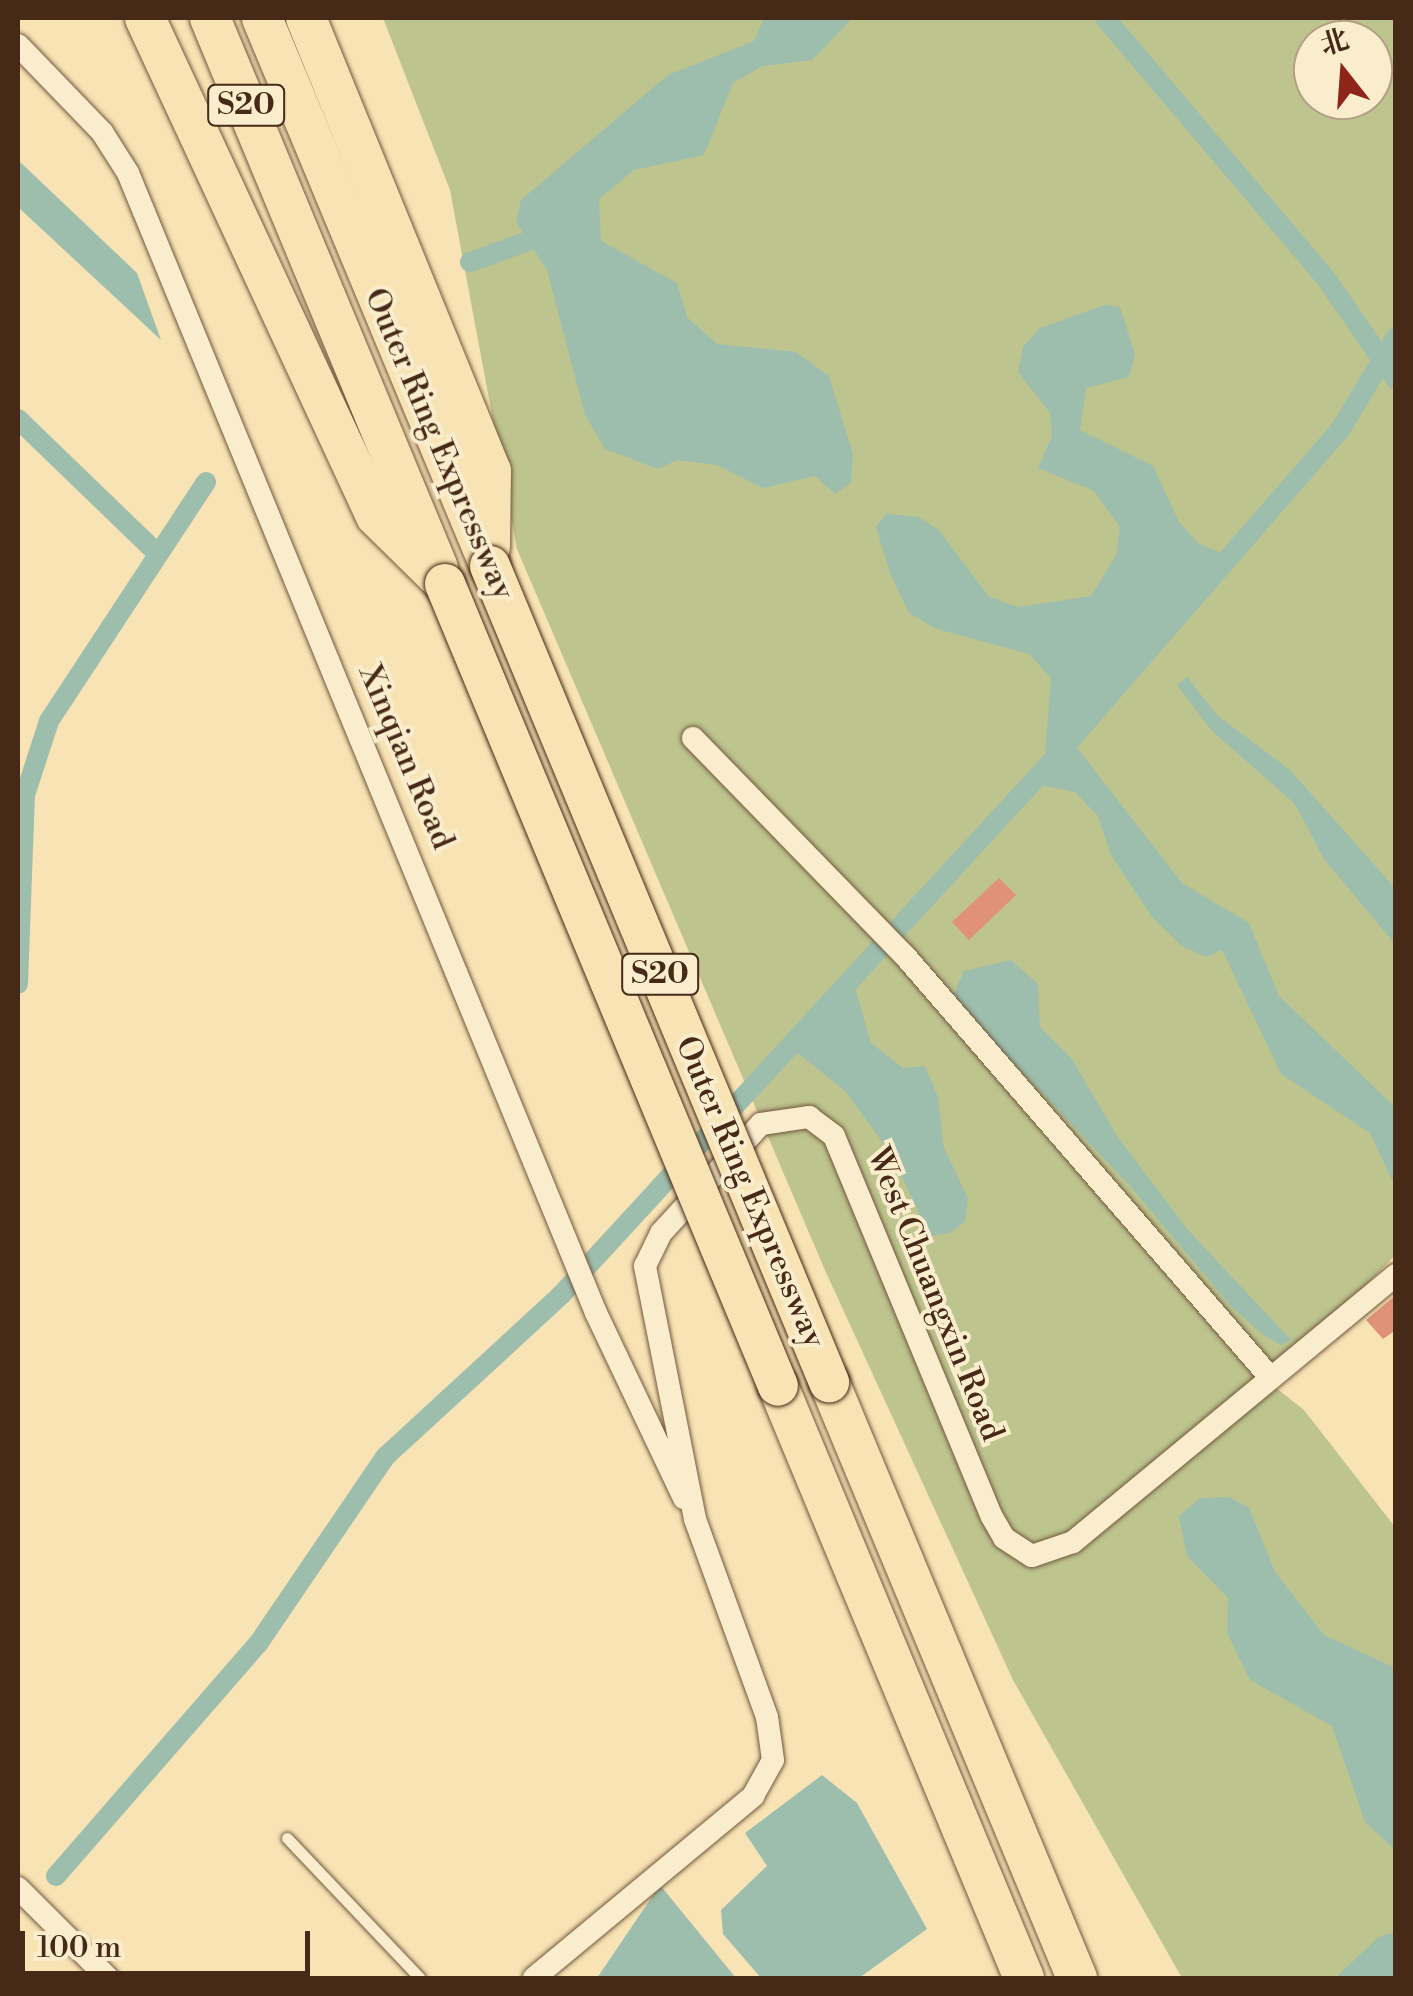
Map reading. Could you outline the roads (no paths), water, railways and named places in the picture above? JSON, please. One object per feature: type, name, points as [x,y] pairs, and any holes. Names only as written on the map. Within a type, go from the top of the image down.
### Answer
[{"type":"highway","points":[[144,18],[376,516],[445,584]]},
{"type":"highway","name":"Outer Ring Expressway","points":[[210,18],[1024,1978]]},
{"type":"highway","name":"Outer Ring Expressway","points":[[262,18],[1077,1978]]},
{"type":"highway","points":[[306,18],[491,471],[490,566]]},
{"type":"street","name":"Xinqian Road","points":[[21,55],[102,132],[128,173],[596,1313],[694,1519]]},
{"type":"street","points":[[693,738],[904,956],[1270,1377]]},
{"type":"street","name":"West Chuangxin Road","points":[[534,1978],[767,1778],[767,1717],[694,1519],[645,1266],[661,1233],[761,1124],[777,1116],[808,1116],[834,1136],[992,1517],[1018,1551],[1058,1552],[1396,1274]]},
{"type":"street","points":[[18,1888],[108,1978]]},
{"type":"lane","points":[[287,1838],[420,1978]]},
{"type":"waterway","points":[[1105,18],[1327,280],[1396,380]]},
{"type":"waterway","points":[[470,262],[526,242]]},
{"type":"waterway","points":[[56,1876],[258,1644],[385,1457],[561,1295],[1053,760],[1340,430],[1396,337]]},
{"type":"waterway","points":[[18,419],[158,554]]},
{"type":"waterway","points":[[18,984],[25,795],[49,721],[206,482]]}]
